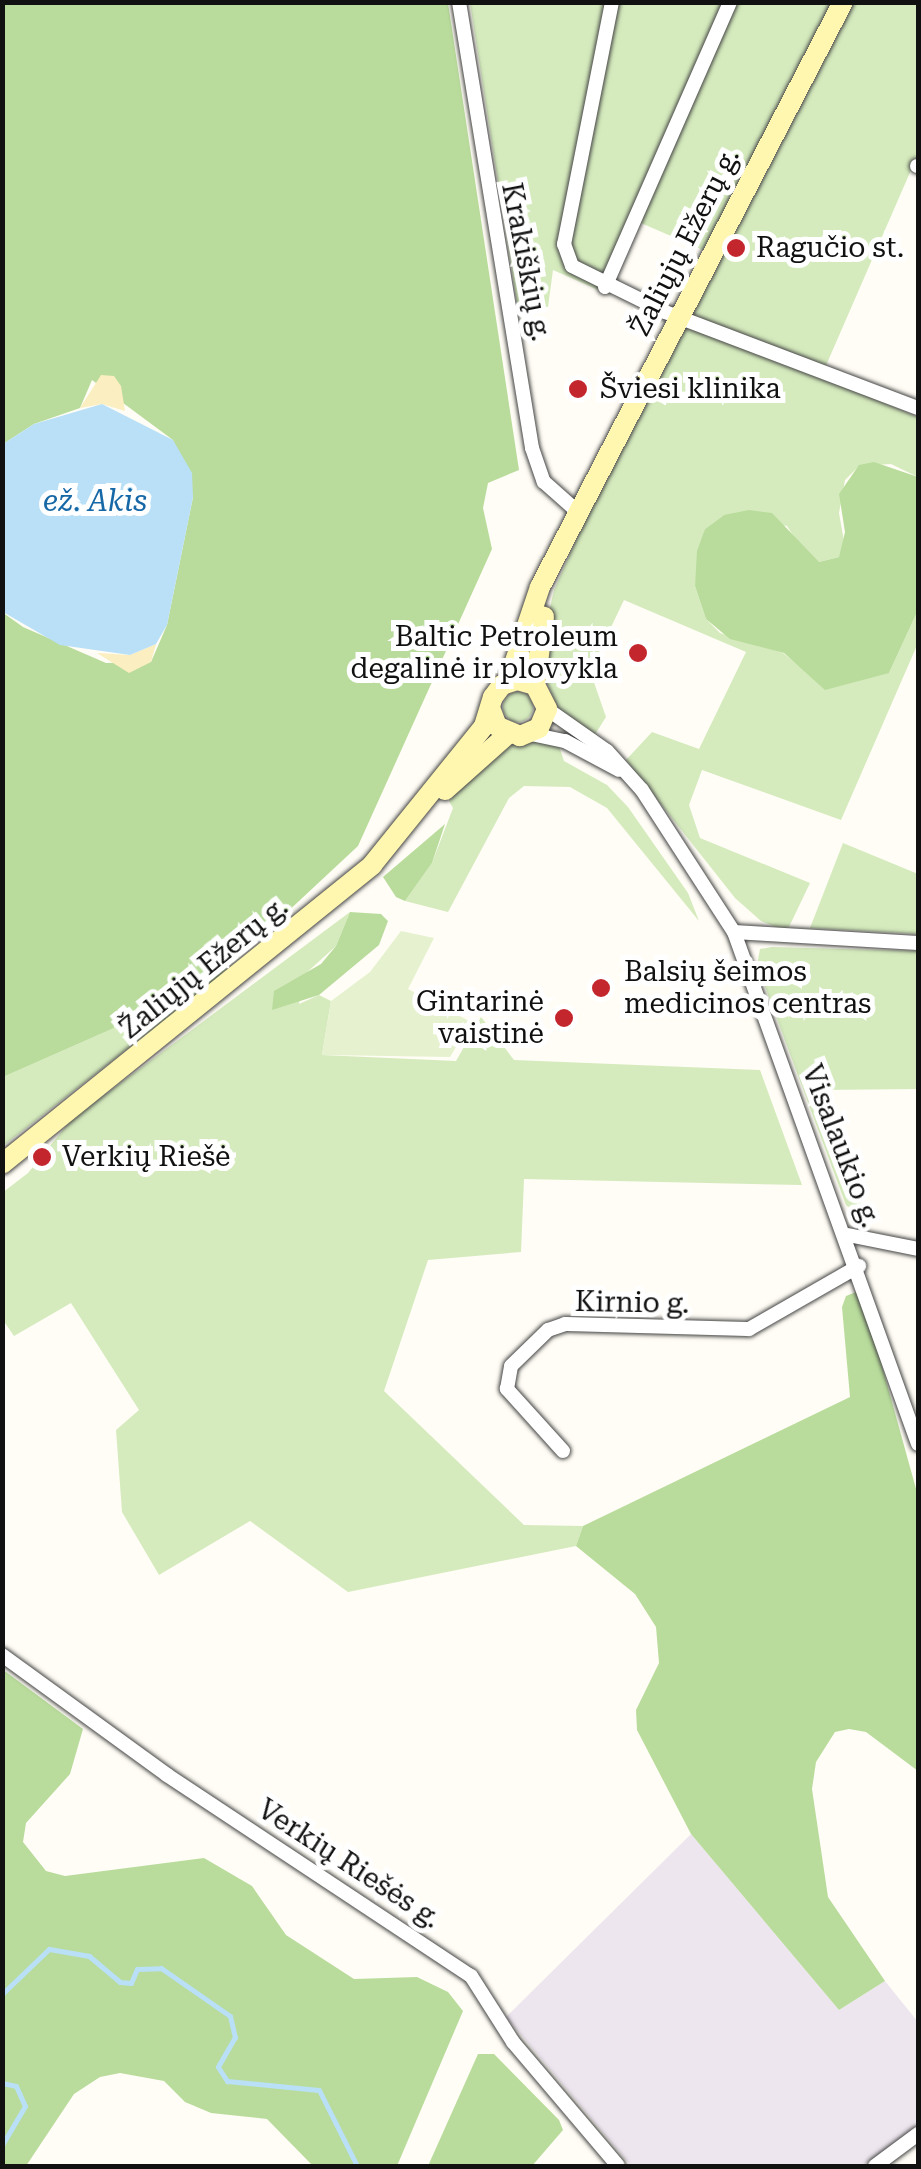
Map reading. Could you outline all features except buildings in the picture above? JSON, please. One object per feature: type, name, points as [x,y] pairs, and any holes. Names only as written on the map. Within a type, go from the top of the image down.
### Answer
[{"type":"main road","name":"Žaliųjų Ežerų g.","points":[[508,682],[578,513],[842,2]]},
{"type":"main road","name":"Žaliųjų Ežerų g.","points":[[535,685],[555,562]]},
{"type":"main road","points":[[508,682],[535,685],[547,709],[531,734],[507,735],[491,710],[497,690],[508,682]]},
{"type":"main road","name":"Žaliųjų Ežerų g.","points":[[2,1164],[372,866],[427,802],[491,710]]},
{"type":"main road","name":"Žaliųjų Ežerų g.","points":[[427,802],[507,735]]},
{"type":"street","name":"Krakiškių g.","points":[[459,2],[532,448],[544,482],[578,513]]},
{"type":"street","points":[[612,2],[564,244],[572,266],[605,287],[918,408]]},
{"type":"street","points":[[605,287],[730,2]]},
{"type":"street","name":"Visalaukio g.","points":[[547,709],[606,751],[628,775],[734,932],[848,1235],[918,1444]]},
{"type":"street","name":"Visalaukio g.","points":[[531,734],[566,741],[628,775]]},
{"type":"street","points":[[734,932],[918,943]]},
{"type":"street","points":[[848,1235],[918,1249]]},
{"type":"street","name":"Kirnio g.","points":[[563,1451],[507,1389],[511,1366],[548,1330],[565,1324],[749,1328],[859,1266]]},
{"type":"street","name":"Verkių Riešės g.","points":[[2,1655],[168,1775],[470,1976],[513,2042],[618,2166]]},
{"type":"street","points":[[875,2166],[918,2134]]},
{"type":"shaded area","points":[[691,1834],[839,2010],[885,1981],[918,2022],[918,2127],[862,2166],[631,2166],[506,2017]]},
{"type":"green space","points":[[3,3],[448,3],[519,470],[488,483],[483,508],[492,549],[358,846],[207,987],[3,1077],[2,612],[23,627],[106,663],[151,662],[167,625],[193,497],[173,440],[92,380],[80,408],[34,424],[3,444]]},
{"type":"green space","points":[[470,3],[835,3],[703,250],[641,223],[605,293],[553,270],[548,307],[517,304]]},
{"type":"green space","points":[[854,3],[918,3],[918,154],[821,377],[918,417],[918,477],[891,464],[859,466],[845,480],[839,513],[845,547],[839,557],[819,562],[805,554],[787,526],[724,515],[705,529],[695,586],[706,619],[720,633],[783,653],[804,670],[889,673],[918,610],[918,643],[841,820],[702,770],[689,805],[700,838],[810,883],[789,927],[781,929],[761,921],[735,898],[626,760],[652,732],[699,749],[746,652],[624,600],[590,671],[606,717],[594,736],[560,712],[544,677],[543,638],[554,590],[578,536]]},
{"type":"green space","points":[[874,462],[918,477],[918,610],[889,673],[825,690],[784,653],[730,639],[706,619],[695,586],[697,551],[705,529],[724,515],[749,510],[772,513],[819,562],[839,557],[845,532],[839,494],[859,465]]},
{"type":"green space","points":[[518,692],[529,696],[533,707],[529,718],[518,722],[507,718],[503,707],[507,696]]},
{"type":"green space","points":[[541,739],[558,743],[564,761],[607,785],[628,807],[688,893],[699,921],[607,808],[570,787],[524,786],[509,798],[448,912],[405,901],[432,863],[453,808],[449,801],[470,770],[500,745]]},
{"type":"green space","points":[[445,824],[432,863],[405,901],[396,897],[383,877]]},
{"type":"green space","points":[[843,843],[918,874],[918,934],[810,928]]},
{"type":"green space","points":[[350,912],[336,946],[304,975],[299,1004],[319,995],[331,1001],[322,1055],[456,1061],[481,1017],[514,1060],[760,1070],[802,1185],[524,1179],[521,1252],[428,1260],[384,1391],[524,1525],[583,1526],[576,1546],[348,1592],[250,1521],[159,1575],[122,1512],[116,1430],[139,1410],[71,1303],[14,1336],[3,1320],[2,1193],[28,1173],[71,1120]]},
{"type":"green space","points":[[350,912],[381,914],[388,921],[379,945],[319,995],[272,1010],[274,991],[321,964],[336,946]]},
{"type":"green space","points":[[401,931],[434,938],[408,989],[471,1022],[450,1057],[322,1055],[331,1001],[370,972]]},
{"type":"green space","points":[[760,949],[918,951],[918,1089],[819,1090],[870,1228],[846,1205],[757,965]]},
{"type":"green space","points":[[207,987],[3,1146],[3,1077]]},
{"type":"green space","points":[[861,1290],[918,1496],[918,1771],[866,1732],[849,1729],[835,1732],[816,1762],[812,1789],[828,1897],[885,1981],[839,2010],[691,1834],[637,1730],[636,1710],[659,1663],[656,1627],[635,1594],[576,1546],[583,1526],[850,1397],[842,1307],[846,1296]]},
{"type":"green space","points":[[2,1669],[83,1729],[70,1774],[26,1823],[23,1842],[46,1871],[65,1876],[204,1858],[252,1886],[286,1935],[354,1979],[417,1977],[448,1992],[463,2011],[397,2166],[313,2166],[267,2119],[211,2113],[185,2102],[164,2081],[120,2073],[100,2077],[74,2094],[26,2166],[3,2166]]},
{"type":"green space","points":[[478,2054],[494,2054],[559,2120],[563,2130],[532,2166],[428,2166]]},
{"type":"sand","points":[[101,375],[114,376],[121,386],[125,411],[102,404],[80,408]]},
{"type":"sand","points":[[156,644],[151,662],[129,673],[97,653],[130,655]]},
{"type":"water","name":"ež. Akis","points":[[102,404],[173,440],[192,473],[193,497],[167,625],[156,644],[130,655],[60,645],[3,612],[3,444],[34,424]]},
{"type":"waterway","points":[[2,1994],[49,1949],[89,1956],[120,1982],[131,1983],[137,1969],[161,1968],[230,2016],[235,2037],[218,2067],[227,2081],[319,2090],[357,2166]]},
{"type":"waterway","points":[[2,2083],[16,2086],[25,2106],[2,2145]]},
{"type":"place","name":"Ragučio st.","points":[[736,248]]},
{"type":"place","name":"Šviesi klinika","points":[[578,389]]},
{"type":"place","name":"Baltic Petroleum degalinė ir plovykla","points":[[638,653]]},
{"type":"place","name":"Balsių šeimos medicinos centras","points":[[601,988]]},
{"type":"place","name":"Gintarinė vaistinė","points":[[564,1018]]},
{"type":"place","name":"Verkių Riešė","points":[[42,1157]]}]
